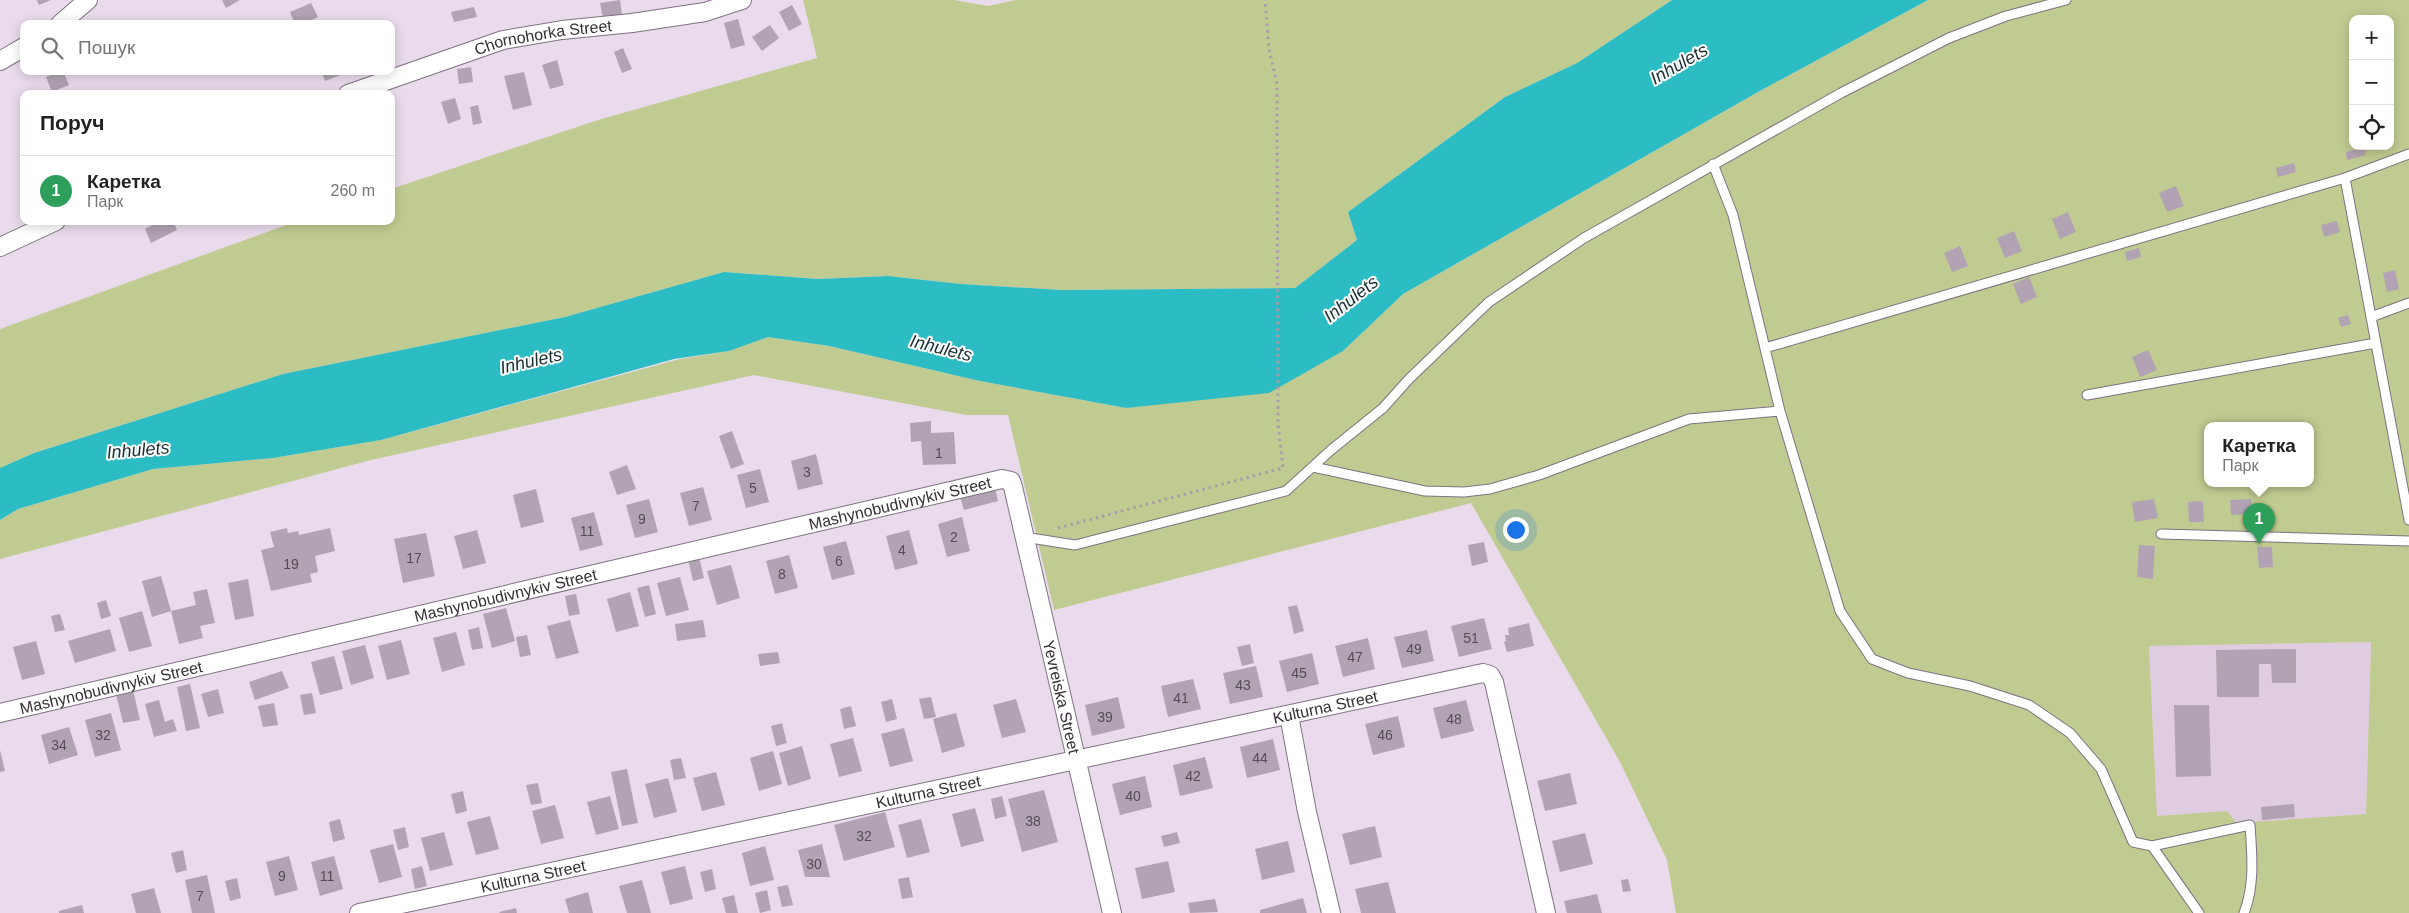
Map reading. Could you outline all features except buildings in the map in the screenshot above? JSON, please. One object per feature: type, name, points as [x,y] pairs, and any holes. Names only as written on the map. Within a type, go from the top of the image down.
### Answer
[{"type":"street","points":[[65,20],[88,0]]},
{"type":"street","name":"Chornohorka Street","points":[[359,90],[503,40],[562,30],[632,23],[705,12],[742,0]]},
{"type":"street","points":[[0,61],[20,49]]},
{"type":"street","points":[[0,247],[47,225]]},
{"type":"street","name":"Mashynobudivnykiv Street","points":[[0,714],[1002,479],[1011,481]]},
{"type":"street","name":"Yevreiska Street","points":[[1011,481],[1112,913]]},
{"type":"street","name":"Kulturna Street","points":[[359,913],[1483,673],[1490,675],[1494,682],[1546,913]]},
{"type":"street","points":[[1289,715],[1307,812],[1331,913]]},
{"type":"lane","points":[[1024,537],[1075,545],[1286,491],[1383,408],[1408,379],[1490,302],[1584,238],[1842,93],[1949,38],[2006,16],[2066,0]]},
{"type":"lane","points":[[1765,348],[2345,178],[2409,154]]},
{"type":"lane","points":[[1713,164],[1733,214],[1780,411],[1840,611],[1872,659],[1908,673],[1970,686],[2029,705],[2070,733],[2101,769],[2133,842],[2152,846],[2250,825],[2252,854],[2250,896],[2244,913]]},
{"type":"lane","points":[[2345,178],[2407,497],[2409,520]]},
{"type":"lane","points":[[2371,317],[2409,303]]},
{"type":"lane","points":[[2087,396],[2376,343]]},
{"type":"lane","points":[[1313,467],[1425,492],[1464,492],[1490,489],[1540,476],[1689,419],[1780,411]]},
{"type":"lane","points":[[2161,534],[2409,541]]},
{"type":"lane","points":[[2152,846],[2199,913]]},
{"type":"path","points":[[1053,529],[1283,468],[1278,424],[1277,84],[1269,49],[1265,0]]},
{"type":"shaded area","points":[[2371,642],[2366,814],[2237,823],[2227,811],[2157,816],[2149,646]]},
{"type":"green space","points":[[803,0],[954,0],[988,6],[1016,0],[1672,0],[1577,63],[1505,97],[1348,212],[1357,240],[1295,288],[1062,290],[961,284],[888,276],[818,279],[724,272],[565,317],[283,374],[34,453],[0,468],[0,329],[286,225],[395,225],[395,188],[598,120],[817,58]]},
{"type":"green space","points":[[1928,0],[2409,0],[2409,913],[1676,913],[1667,860],[1620,762],[1471,503],[1054,610],[1008,415],[966,415],[754,375],[371,460],[0,559],[0,520],[18,509],[153,469],[273,458],[381,440],[680,359],[729,351],[768,337],[829,346],[980,381],[1126,408],[1343,351],[1403,294],[1758,92]],"holes":[[[2371,642],[2366,814],[2237,823],[2227,811],[2157,816],[2149,646]]]},
{"type":"water","name":"Inhulets","points":[[1672,0],[1928,0],[1758,92],[1403,294],[1343,351],[1269,393],[1126,408],[980,381],[829,346],[768,337],[729,351],[674,359],[381,440],[273,458],[153,469],[18,509],[0,520],[0,468],[34,453],[283,374],[565,317],[724,272],[818,279],[888,276],[961,284],[1062,290],[1295,288],[1357,240],[1348,212],[1505,97],[1577,63]]},
{"type":"place","name":"Каретка","points":[[2259,544]]}]
